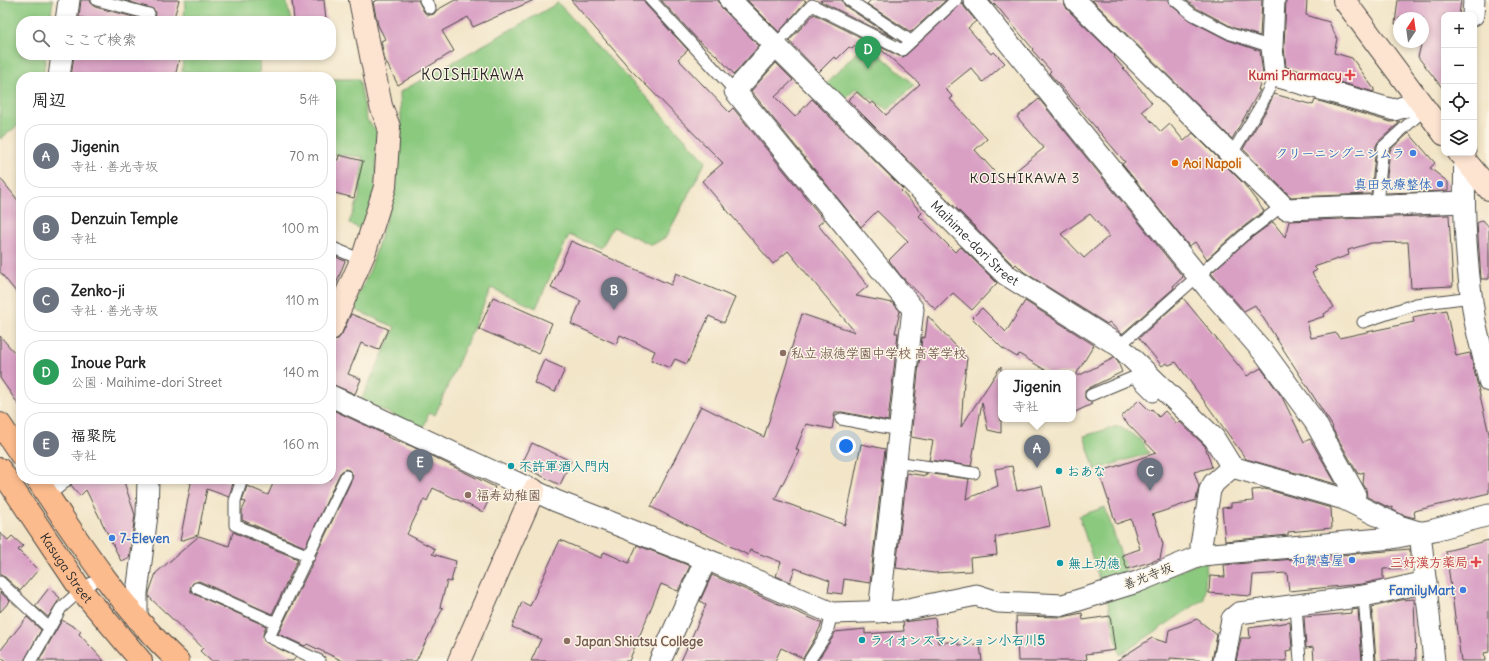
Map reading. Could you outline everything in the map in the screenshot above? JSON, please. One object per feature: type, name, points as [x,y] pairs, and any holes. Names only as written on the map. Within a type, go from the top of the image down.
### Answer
[{"type":"highway","points":[[0,424],[16,448]]},
{"type":"highway","name":"Kasuga Street","points":[[0,469],[81,590],[141,661]]},
{"type":"highway","name":"Kasuga Street","points":[[48,484],[104,575],[137,619],[178,661]]},
{"type":"street","points":[[67,16],[69,0]]},
{"type":"street","points":[[336,312],[362,260],[385,187],[389,127],[381,106],[360,0]]},
{"type":"street","name":"Maihime-dori Street","points":[[730,0],[1005,274],[1119,346],[1214,438],[1232,467]]},
{"type":"street","points":[[974,0],[1198,275],[1266,355],[1315,422],[1355,494],[1354,503]]},
{"type":"street","points":[[1075,0],[1286,209],[1377,204],[1464,202]]},
{"type":"street","points":[[1274,0],[1272,47],[1275,76],[1394,110],[1422,106]]},
{"type":"street","points":[[1344,0],[1441,130]]},
{"type":"street","points":[[1473,12],[1474,0]]},
{"type":"street","points":[[775,46],[735,91],[913,310],[879,612]]},
{"type":"street","points":[[60,72],[61,60]]},
{"type":"street","points":[[1463,156],[1464,202],[1472,297],[1476,323],[1489,381]]},
{"type":"street","points":[[1464,156],[1489,189]]},
{"type":"street","points":[[336,398],[556,501],[706,559],[832,613]]},
{"type":"street","points":[[1202,555],[1201,546],[1210,490],[1214,483],[1232,467],[1344,499],[1399,526],[1420,532],[1434,661]]},
{"type":"street","points":[[137,619],[137,593],[147,515],[148,484]]},
{"type":"street","points":[[459,661],[534,490]]},
{"type":"street","name":"善光寺坂","points":[[832,613],[899,611],[976,595],[999,606],[1063,605],[1137,582],[1202,555],[1392,538],[1489,515]]},
{"type":"street","points":[[660,661],[706,559]]},
{"type":"street","points":[[1224,661],[1232,619],[1238,613],[1251,610],[1296,606],[1364,596],[1426,582]]},
{"type":"lane","points":[[97,0],[149,14],[149,16]]},
{"type":"lane","points":[[651,0],[735,91]]},
{"type":"lane","points":[[775,46],[814,2],[902,50],[956,0]]},
{"type":"lane","points":[[1175,0],[1192,14],[1231,34],[1272,47]]},
{"type":"lane","points":[[855,1],[911,41]]},
{"type":"lane","points":[[1231,155],[1262,105],[1275,76]]},
{"type":"lane","points":[[1377,204],[1383,147],[1422,106]]},
{"type":"lane","points":[[1119,346],[1243,236],[1282,206]]},
{"type":"lane","points":[[336,249],[362,260]]},
{"type":"lane","points":[[1363,322],[1416,304],[1472,297]]},
{"type":"lane","points":[[1091,395],[1134,377],[1153,396],[1162,387]]},
{"type":"lane","points":[[841,419],[899,430]]},
{"type":"lane","points":[[895,462],[974,473]]},
{"type":"lane","points":[[320,661],[269,637],[346,476]]},
{"type":"lane","points":[[240,484],[235,501],[235,526],[309,556]]},
{"type":"lane","points":[[31,661],[61,608],[81,590],[104,575]]},
{"type":"lane","points":[[0,582],[49,628]]},
{"type":"lane","points":[[197,588],[276,623]]},
{"type":"lane","points":[[1364,596],[1369,661]]},
{"type":"lane","points":[[1296,606],[1300,661]]},
{"type":"lane","points":[[809,661],[827,633],[832,613]]},
{"type":"green space","points":[[0,0],[53,0],[51,16],[16,16],[16,60],[45,60],[44,72],[16,72],[16,127],[0,139]]},
{"type":"green space","points":[[185,0],[286,0],[290,16],[184,16]]},
{"type":"green space","points":[[558,3],[706,161],[666,237],[652,245],[613,227],[601,248],[569,235],[536,308],[491,288],[435,415],[429,413],[423,429],[361,400],[395,327],[353,309],[371,267],[396,187],[401,119],[400,92]]},
{"type":"green space","points":[[868,40],[881,47],[878,53],[914,85],[888,110],[856,88],[841,104],[824,86]]},
{"type":"green space","points":[[183,60],[261,60],[259,72],[182,72]]},
{"type":"green space","points":[[336,79],[359,79],[367,120],[377,131],[376,191],[362,230],[349,223],[359,198],[363,157],[336,154]]},
{"type":"green space","points":[[1118,426],[1140,439],[1149,453],[1095,470],[1084,436]]},
{"type":"green space","points":[[1105,507],[1127,573],[1100,582],[1079,516]]},
{"type":"green space","points":[[1207,560],[1204,599],[1120,655],[1107,600]]},
{"type":"building","points":[[81,0],[90,0],[92,5],[95,7],[130,16],[79,16]]},
{"type":"building","points":[[124,0],[179,0],[174,16],[156,16],[156,12],[153,9]]},
{"type":"building","points":[[292,0],[324,0],[326,16],[294,16]]},
{"type":"building","points":[[378,0],[418,0],[424,12],[427,15],[430,15],[434,14],[437,10],[455,0],[534,0],[473,27],[468,17],[442,31],[454,51],[398,85],[385,60],[381,41],[385,39],[378,25],[373,2]]},
{"type":"building","points":[[571,0],[644,0],[646,5],[688,50],[678,59],[729,112],[733,108],[824,220],[818,225],[868,286],[856,296],[893,303],[900,311],[895,333],[898,333],[888,421],[835,412],[832,429],[806,424],[796,449],[799,451],[775,499],[845,525],[861,444],[885,449],[870,583],[844,579],[842,594],[828,592],[830,581],[795,568],[790,582],[776,576],[781,562],[750,550],[748,555],[651,507],[701,406],[764,437],[802,314],[855,332],[788,251],[773,264],[702,181],[723,163],[630,69]]},
{"type":"building","points":[[661,0],[718,0],[722,8],[759,46],[734,74],[716,55],[698,40]]},
{"type":"building","points":[[747,0],[805,0],[806,1],[779,32]]},
{"type":"building","points":[[842,0],[845,6],[894,38],[820,1]]},
{"type":"building","points":[[871,0],[946,0],[911,32],[867,4]]},
{"type":"building","points":[[989,0],[1063,0],[1067,9],[1115,56],[1114,57],[1152,103],[1142,111],[1161,132],[1170,124],[1184,141],[1193,133],[1243,183],[1264,211],[1238,231],[1207,259],[1195,242],[1189,246],[1122,164],[1125,162],[1049,73],[1051,71],[1032,50],[1033,49],[995,4],[994,5]]},
{"type":"building","points":[[1092,0],[1168,0],[1171,5],[1189,20],[1228,40],[1260,51],[1263,74],[1258,90],[1260,90],[1232,139]]},
{"type":"building","points":[[1186,0],[1262,0],[1260,36],[1234,28],[1196,8]]},
{"type":"building","points":[[1286,0],[1307,0],[1306,15],[1329,22],[1337,39],[1334,53],[1352,58],[1374,89],[1374,92],[1286,67],[1284,47]]},
{"type":"building","points":[[1398,0],[1461,0],[1459,12],[1441,12],[1441,86],[1418,57],[1420,48],[1429,48],[1429,12],[1396,12]]},
{"type":"building","points":[[962,3],[976,21],[968,28],[991,54],[994,52],[1005,63],[983,82],[971,68],[945,89],[953,97],[950,99],[987,139],[975,150],[1003,181],[1044,148],[1017,117],[1039,99],[1183,277],[1173,286],[1174,288],[1122,334],[1109,322],[1107,324],[1024,272],[1016,264],[1014,266],[848,100],[857,92],[870,104],[873,102],[886,115],[920,84],[876,45],[899,56],[903,57]],"holes":[[[1090,214],[1109,236],[1084,258],[1061,234]]]},
{"type":"building","points":[[814,14],[866,40],[858,49],[855,46],[852,49],[849,47],[837,59],[834,57],[819,72],[789,41]]},
{"type":"building","points":[[73,60],[179,60],[176,72],[72,72]]},
{"type":"building","points":[[776,63],[793,80],[775,97],[795,117],[812,99],[903,189],[901,191],[922,213],[919,216],[955,252],[961,247],[997,283],[972,310],[953,293],[936,310],[900,275],[889,260],[908,241],[877,211],[861,227],[751,91]]},
{"type":"building","points":[[1274,94],[1313,105],[1315,100],[1391,122],[1400,122],[1378,142],[1376,146],[1371,194],[1291,197],[1243,149],[1267,109]]},
{"type":"building","points":[[1409,133],[1435,163],[1430,168],[1448,182],[1448,191],[1385,193],[1390,150]]},
{"type":"building","points":[[339,155],[363,161],[354,198],[336,193],[336,160],[338,160]]},
{"type":"building","points":[[0,178],[16,198],[16,292],[0,272]]},
{"type":"building","points":[[1449,215],[1453,286],[1411,288],[1408,242],[1371,243],[1348,250],[1349,255],[1314,267],[1317,270],[1312,273],[1334,307],[1324,314],[1325,316],[1307,322],[1311,338],[1336,333],[1339,338],[1414,322],[1413,317],[1446,310],[1456,356],[1470,353],[1489,434],[1489,493],[1414,511],[1415,518],[1403,515],[1393,510],[1392,507],[1390,508],[1367,497],[1366,489],[1363,484],[1364,472],[1358,474],[1332,428],[1333,427],[1255,305],[1244,311],[1211,273],[1247,241],[1273,222],[1285,237],[1289,221]]},
{"type":"building","points":[[1483,220],[1489,227],[1489,279],[1481,279],[1477,223]]},
{"type":"building","points":[[571,241],[671,285],[676,273],[735,298],[724,323],[709,316],[687,364],[675,359],[670,368],[651,360],[655,351],[620,335],[616,344],[571,324],[581,301],[551,288]]},
{"type":"building","points":[[336,257],[345,261],[336,285]]},
{"type":"building","points":[[493,297],[552,323],[539,354],[479,329]]},
{"type":"building","points":[[1183,298],[1247,376],[1261,368],[1282,397],[1304,442],[1310,439],[1336,484],[1246,459],[1176,362],[1169,365],[1166,363],[1162,366],[1139,338]]},
{"type":"building","points":[[1025,301],[1094,345],[1077,373],[1078,376],[1114,358],[1117,360],[1122,372],[1085,391],[1085,398],[1092,404],[1076,412],[1076,370],[1045,370],[1019,354],[1017,357],[1002,348],[972,318],[982,308],[1006,332]]},
{"type":"building","points":[[351,314],[388,329],[379,350],[361,343],[348,374],[361,379],[355,394],[336,386],[336,340],[342,334]]},
{"type":"building","points":[[928,316],[967,358],[961,427],[998,371],[998,422],[1001,422],[1001,433],[988,430],[982,402],[971,466],[929,460],[933,441],[911,437],[922,337],[925,338]]},
{"type":"building","points":[[0,336],[16,354],[16,401],[0,378]]},
{"type":"building","points":[[544,360],[565,369],[555,392],[534,383]]},
{"type":"building","points":[[1139,400],[1150,411],[1152,409],[1159,417],[1165,411],[1177,424],[1179,421],[1205,446],[1212,467],[1194,472],[1199,486],[1196,500],[1152,515],[1154,516],[1163,544],[1160,559],[1127,569],[1122,555],[1140,549],[1131,519],[1116,524],[1099,472],[1156,453],[1121,417]]},
{"type":"building","points":[[336,411],[388,436],[387,437],[411,446],[495,487],[483,512],[433,488],[427,501],[424,499],[407,534],[435,549],[432,554],[456,561],[451,582],[447,581],[440,607],[443,608],[416,661],[343,661],[307,644],[305,646],[278,634],[352,479],[353,475],[349,470],[345,469],[340,473],[336,481]]},
{"type":"building","points":[[532,443],[571,461],[560,485],[521,466]]},
{"type":"building","points":[[1012,466],[1017,491],[1042,486],[1050,526],[995,537],[997,555],[970,558],[971,571],[934,573],[896,568],[907,473],[926,476],[926,473],[969,479],[966,499],[998,486],[995,469]]},
{"type":"building","points":[[125,484],[135,515],[129,558],[121,561],[86,490],[80,496],[71,485]]},
{"type":"building","points":[[191,484],[233,484],[229,497],[207,489],[198,535],[180,541]]},
{"type":"building","points":[[273,484],[335,484],[305,547],[242,520],[242,511],[246,502],[242,501],[247,486],[268,495]]},
{"type":"building","points":[[1265,489],[1331,508],[1332,528],[1288,532],[1288,535],[1225,541],[1222,508],[1231,507],[1231,503],[1253,501],[1252,490]]},
{"type":"building","points":[[233,532],[298,559],[272,614],[199,581],[193,583],[190,588],[191,592],[266,626],[263,634],[264,641],[296,657],[293,661],[211,661],[200,651],[203,648],[149,597],[156,573],[199,536],[229,546]]},
{"type":"building","points":[[0,533],[8,540],[12,536],[23,546],[18,550],[38,570],[20,591],[5,577],[0,575]]},
{"type":"building","points":[[560,540],[601,558],[604,552],[629,563],[637,545],[690,566],[678,591],[661,584],[629,661],[531,661],[541,639],[512,627],[522,602],[530,606]]},
{"type":"building","points":[[1489,540],[1489,652],[1484,653],[1485,661],[1461,661],[1446,551]]},
{"type":"building","points":[[1410,549],[1410,568],[1383,569],[1383,579],[1362,584],[1289,591],[1287,573],[1253,575],[1251,596],[1209,593],[1210,576],[1225,577],[1224,565]]},
{"type":"building","points":[[712,575],[822,623],[817,634],[818,633],[803,658],[781,648],[775,661],[681,661],[706,605],[700,601]]},
{"type":"building","points":[[49,588],[60,598],[48,617],[35,606]]},
{"type":"building","points":[[0,592],[10,601],[0,612]]},
{"type":"building","points":[[1414,599],[1416,661],[1376,661],[1372,607],[1401,600]]},
{"type":"building","points":[[1358,609],[1362,661],[1314,661],[1313,647],[1306,648],[1304,617],[1352,613],[1352,610]]},
{"type":"building","points":[[1082,613],[1083,620],[1110,616],[1115,650],[1086,654],[1087,659],[1081,661],[1018,661],[1016,616],[1063,617]]},
{"type":"building","points":[[27,617],[41,630],[24,661],[5,661],[0,657],[0,651]]},
{"type":"building","points":[[935,618],[938,643],[958,641],[958,645],[980,644],[982,661],[817,661],[835,632],[865,629],[865,634],[904,631],[903,622]]},
{"type":"building","points":[[1197,619],[1217,635],[1212,661],[1170,658],[1170,661],[1116,661],[1152,638],[1167,643],[1169,630]]},
{"type":"building","points":[[62,620],[81,631],[79,634],[104,661],[39,661]]},
{"type":"building","points":[[1290,622],[1292,650],[1286,651],[1287,661],[1236,661],[1241,638],[1250,638],[1249,628]]},
{"type":"place","name":"Inoue Park","points":[[868,69]]},
{"type":"place","name":"Kumi Pharmacy","points":[[1350,75]]},
{"type":"place","name":"クリーニングニシムラ","points":[[1413,153]]},
{"type":"place","name":"Aoi Napoli","points":[[1175,163]]},
{"type":"place","name":"真田気療整体","points":[[1440,184]]},
{"type":"place","name":"Denzuin Temple","points":[[614,310]]},
{"type":"place","name":"私立 淑徳学園中学校 高等学校","points":[[783,353]]},
{"type":"place","name":"不許軍酒入門内","points":[[511,466]]},
{"type":"place","name":"Jigenin","points":[[1037,468]]},
{"type":"place","name":"おあな","points":[[1059,471]]},
{"type":"place","name":"福聚院","points":[[420,482]]},
{"type":"place","name":"Zenko-ji","points":[[1150,491]]},
{"type":"place","name":"福寿幼稚園","points":[[468,495]]},
{"type":"place","name":"7-Eleven","points":[[112,538]]},
{"type":"place","name":"和賀喜屋","points":[[1352,560]]},
{"type":"place","name":"三好漢方薬局","points":[[1476,562]]},
{"type":"place","name":"無上功徳","points":[[1060,563]]},
{"type":"place","name":"FamilyMart","points":[[1463,590]]},
{"type":"place","name":"ライオンズマンション小石川5","points":[[862,640]]},
{"type":"place","name":"Japan Shiatsu College","points":[[567,641]]},
{"type":"district","name":"KOISHIKAWA","points":[[473,74]]},
{"type":"district","name":"KOISHIKAWA 3","points":[[1025,178]]}]
